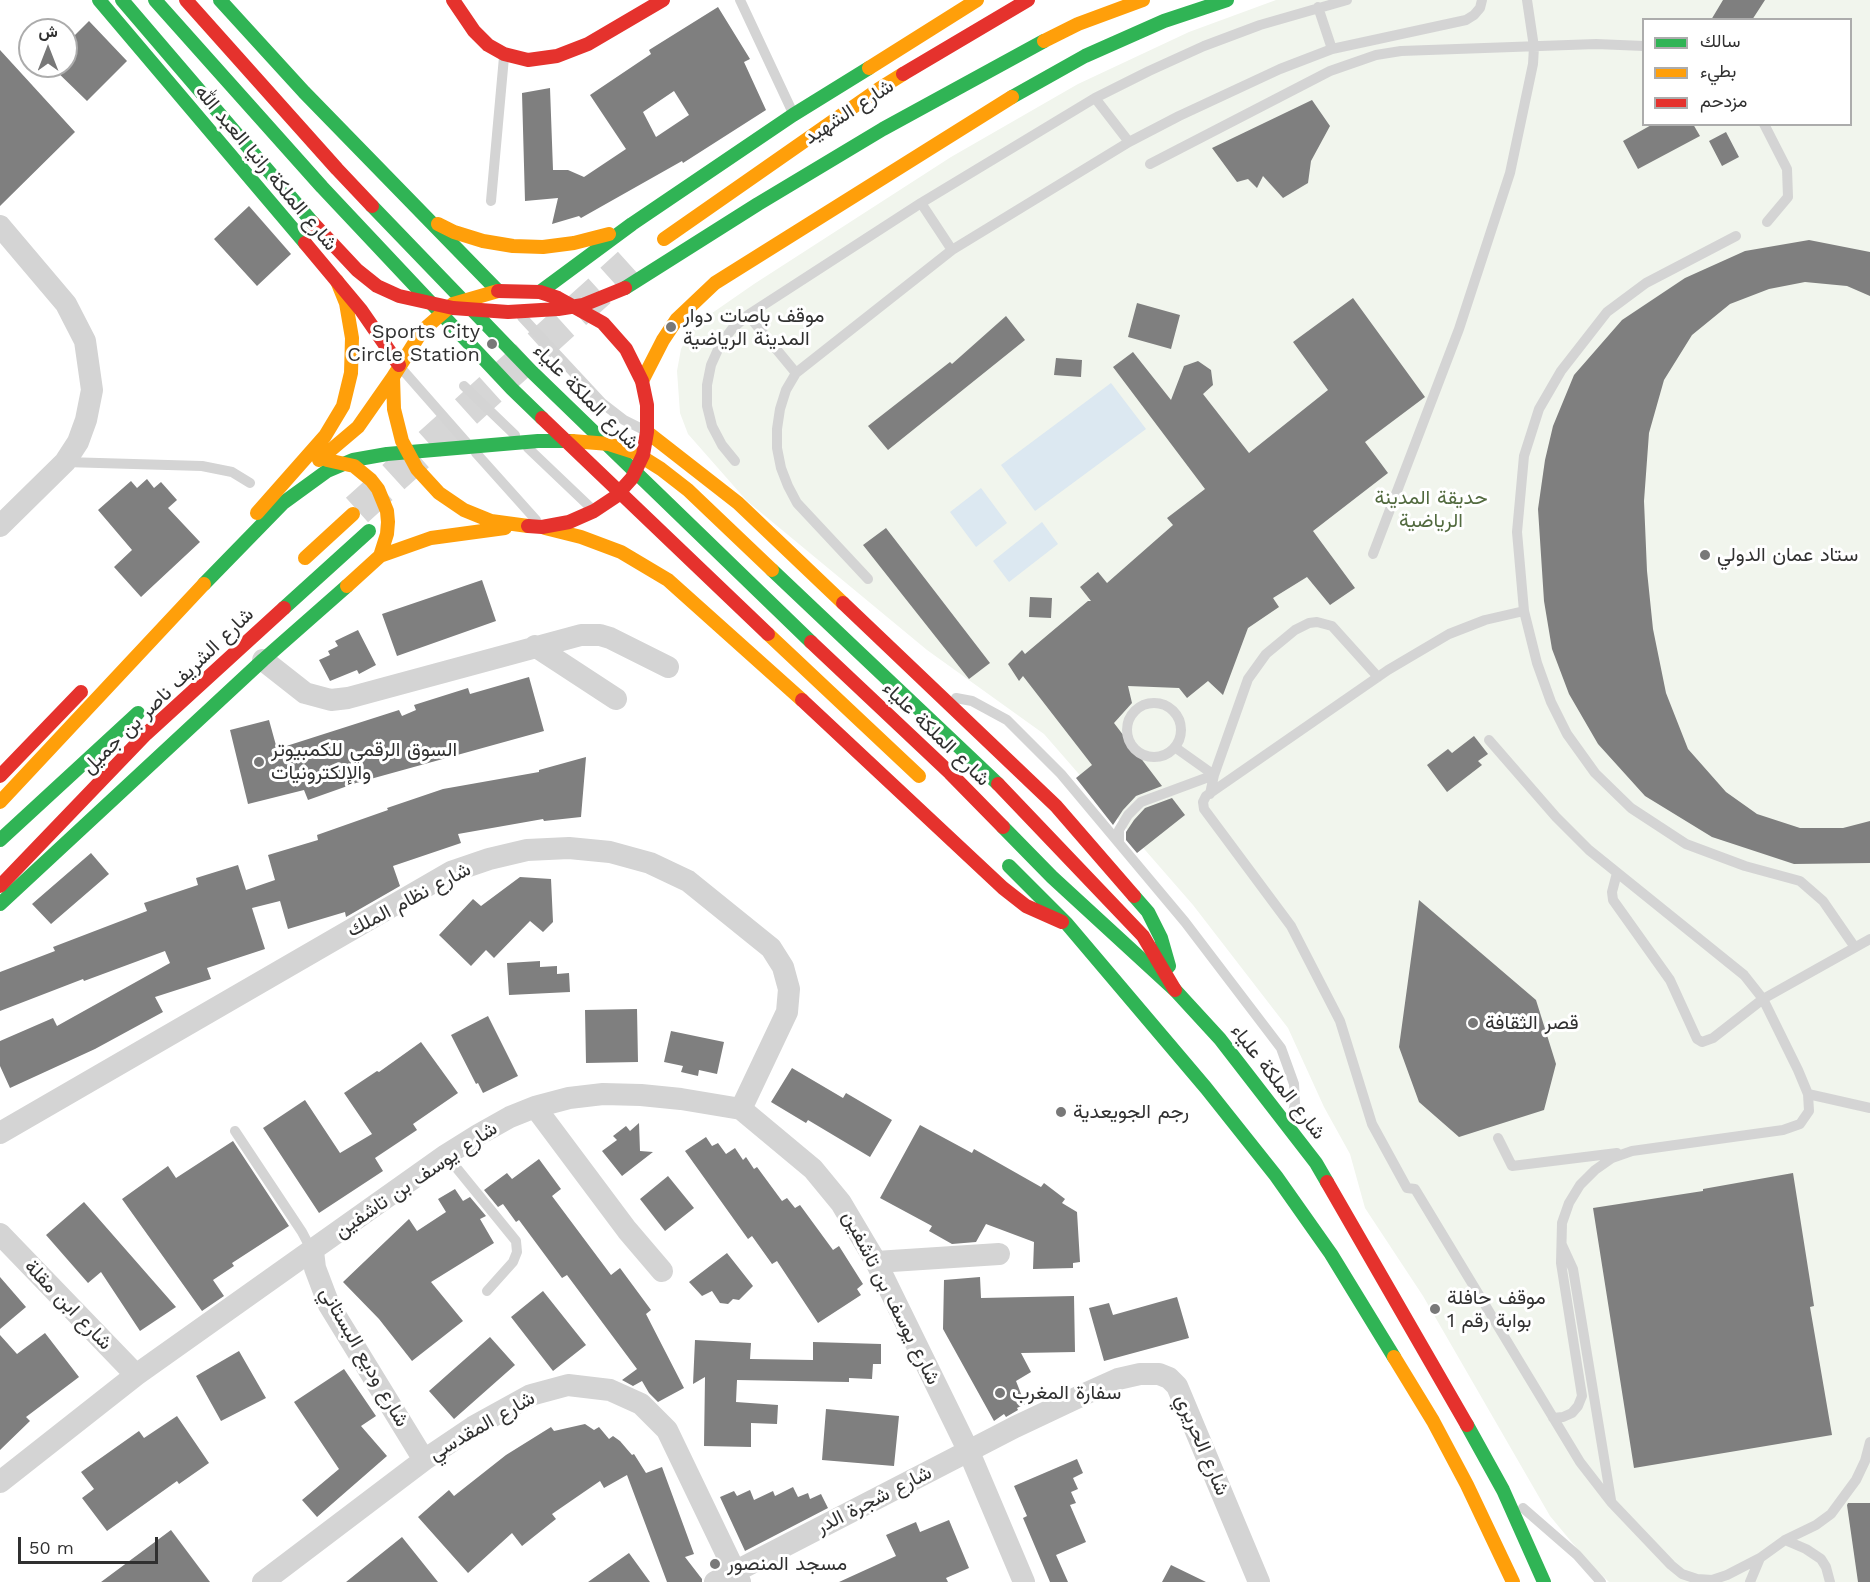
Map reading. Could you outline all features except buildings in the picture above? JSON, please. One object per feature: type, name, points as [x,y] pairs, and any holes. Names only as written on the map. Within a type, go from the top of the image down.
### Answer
[{"type":"main road","name":"شارع الملكة رانيا العبد الله","points":[[99,0],[337,281],[367,319],[396,371]]},
{"type":"main road","points":[[122,0],[322,233],[364,276],[399,296],[426,303],[481,311],[508,312],[575,306],[602,299],[620,291],[873,134],[1005,61],[1078,24],[1143,0]]},
{"type":"main road","points":[[155,0],[322,188],[512,389],[731,600],[928,784]]},
{"type":"main road","name":"شارع الملكة علياء","points":[[186,0],[338,170],[531,371],[748,583],[950,773],[1052,877],[1174,990],[1220,1039],[1316,1163],[1354,1226],[1503,1490],[1544,1582]]},
{"type":"main road","points":[[220,0],[304,92],[498,291]]},
{"type":"main road","points":[[453,0],[474,31],[488,45],[504,54],[528,60],[557,56],[588,44],[663,0]]},
{"type":"main road","name":"شارع الشهيد","points":[[657,244],[879,89],[1028,0]]},
{"type":"main road","points":[[642,381],[663,340],[677,319],[715,283],[1029,86],[1085,56],[1164,21],[1227,0]]},
{"type":"main road","points":[[540,292],[632,224],[794,115],[970,2]]},
{"type":"main road","name":"شارع الشهيد","points":[[639,275],[864,124]]},
{"type":"main road","points":[[426,219],[454,232],[483,241],[513,246],[543,247],[603,236],[632,224]]},
{"type":"main road","points":[[141,632],[256,513],[325,436],[343,406],[351,373],[352,338],[346,303],[337,281]]},
{"type":"main road","points":[[256,513],[358,428],[422,331],[453,304],[498,291],[540,292],[558,298],[603,323],[626,350],[642,381],[647,405],[647,432],[643,455],[632,478],[615,497],[594,512],[568,522],[542,527]]},
{"type":"main road","points":[[661,376],[663,340]]},
{"type":"main road","points":[[396,371],[394,409],[402,441],[417,469],[439,493],[464,510],[491,521],[542,527],[581,537],[621,552],[668,580],[782,681],[1003,888],[1026,906],[1067,924]]},
{"type":"main road","points":[[664,429],[666,446]]},
{"type":"main road","points":[[647,432],[738,503],[1056,806],[1148,912],[1161,938],[1174,990]]},
{"type":"main road","points":[[0,802],[261,525],[283,503],[327,471],[353,459],[387,454],[561,440],[609,444],[634,452],[688,490],[1012,797],[1143,936],[1174,990]]},
{"type":"main road","points":[[316,462],[336,460],[354,466],[378,489],[387,510],[388,522],[380,556]]},
{"type":"main road","points":[[668,580],[675,549],[694,523],[715,510],[738,503]]},
{"type":"main road","points":[[292,570],[352,514]]},
{"type":"main road","points":[[0,904],[263,660],[380,556],[431,538],[520,526]]},
{"type":"main road","name":"شارع الشريف ناصر بن جميل","points":[[0,886],[146,734],[369,531]]},
{"type":"main road","points":[[0,776],[91,682]]},
{"type":"main road","name":"شارع الشريف ناصر بن جميل","points":[[0,840],[146,705]]},
{"type":"main road","points":[[1002,858],[1067,924],[1237,1126],[1276,1176],[1331,1254],[1433,1421],[1467,1485],[1513,1582]]},
{"type":"street","points":[[0,226],[66,304],[85,341],[92,390],[86,420],[78,442],[65,462],[0,526]]},
{"type":"street","points":[[263,660],[305,693],[331,700],[348,698],[581,634],[600,635],[668,667]]},
{"type":"street","points":[[535,646],[616,699]]},
{"type":"street","name":"شارع نظام الملك","points":[[0,1133],[451,872],[489,859],[527,850],[568,848],[610,852],[630,857],[650,863],[688,881],[771,948],[783,967],[789,989],[787,1012],[741,1109]]},
{"type":"street","name":"شارع يوسف بن تاشفين","points":[[0,1482],[136,1375],[446,1155],[510,1117],[535,1107],[569,1098],[603,1094],[641,1095],[741,1109],[813,1169],[841,1203],[876,1262],[969,1452],[1024,1582]]},
{"type":"street","points":[[535,1107],[627,1230],[662,1271]]},
{"type":"street","name":"شارع ابن مقلة","points":[[0,1234],[136,1375]]},
{"type":"street","name":"شارع وديع البستاني","points":[[313,1251],[315,1268],[329,1305],[424,1460]]},
{"type":"street","points":[[876,1262],[999,1254]]},
{"type":"street","name":"شارع الحريري","points":[[969,1452],[1026,1422],[1118,1379],[1140,1374],[1159,1374],[1169,1378],[1177,1386],[1259,1582]]},
{"type":"street","name":"شارع المقدسي","points":[[263,1582],[424,1460],[473,1427],[531,1395],[568,1385],[610,1390],[641,1404],[667,1430],[730,1578]]},
{"type":"street","name":"شارع شجرة الدر","points":[[730,1578],[969,1452]]},
{"type":"lane","points":[[740,0],[794,115]]},
{"type":"lane","points":[[735,461],[722,445],[712,426],[707,406],[707,385],[711,365],[720,345],[732,329],[748,315],[921,203],[1095,98],[1204,46],[1260,25],[1347,0]]},
{"type":"lane","points":[[868,579],[797,503],[781,468],[777,448],[778,419],[786,390],[796,373],[952,250],[1130,142],[1229,91],[1332,50],[1466,20],[1480,8],[1482,0]]},
{"type":"lane","points":[[1373,554],[1459,329],[1510,174],[1533,64],[1534,47],[1527,0]]},
{"type":"lane","points":[[1318,7],[1332,50]]},
{"type":"lane","points":[[1150,164],[1330,71],[1353,62],[1401,51],[1596,44],[1642,47]]},
{"type":"lane","points":[[491,201],[504,54]]},
{"type":"lane","points":[[1095,98],[1130,142]]},
{"type":"lane","points":[[1765,126],[1787,169],[1788,197],[1767,222]]},
{"type":"lane","points":[[921,203],[952,250]]},
{"type":"lane","points":[[1736,236],[1646,283],[1608,312],[1584,339],[1561,371],[1539,409],[1524,456],[1517,532],[1524,611],[1537,663],[1551,702],[1568,734],[1595,773],[1631,808],[1686,844],[1745,866],[1800,881],[1823,901],[1854,946]]},
{"type":"lane","points":[[498,291],[602,403],[624,420],[647,432]]},
{"type":"lane","points":[[453,304],[610,459],[615,471],[594,512],[464,386]]},
{"type":"lane","points":[[748,315],[796,373]]},
{"type":"lane","points":[[396,371],[542,527]]},
{"type":"lane","points":[[65,462],[202,466],[232,472],[250,483]]},
{"type":"lane","points":[[1524,611],[1485,620],[1449,634],[1378,677],[1209,794],[1203,802],[1204,809],[1291,926],[1340,1021],[1372,1124],[1407,1188],[1415,1189],[1580,1462],[1611,1502],[1671,1565],[1683,1574],[1697,1579],[1712,1580],[1760,1558],[1785,1540],[1816,1525],[1831,1514],[1856,1480],[1865,1461],[1870,1442]]},
{"type":"lane","points":[[1209,794],[1248,679],[1266,654],[1302,626],[1317,622],[1332,626],[1378,677]]},
{"type":"lane","points":[[939,694],[972,701],[1006,720],[1061,774],[1185,922],[1281,1048],[1294,1084],[1295,1103],[1290,1128]]},
{"type":"lane","points":[[1154,702],[1171,708],[1178,715],[1181,723],[1182,732],[1176,748],[1160,757],[1142,754],[1129,741],[1127,732],[1131,715],[1138,708],[1154,702]]},
{"type":"lane","points":[[1489,740],[1556,817],[1590,850],[1744,975],[1762,999],[1798,1070],[1808,1094],[1809,1111],[1800,1124],[1783,1130],[1512,1166],[1498,1138]]},
{"type":"lane","points":[[1176,748],[1214,775]]},
{"type":"lane","points":[[1119,843],[1119,830],[1128,815],[1141,802],[1214,775]]},
{"type":"lane","points":[[1617,873],[1612,892],[1615,903],[1670,980],[1697,1039],[1702,1042],[1713,1038],[1762,999],[1870,939]]},
{"type":"lane","points":[[1808,1094],[1870,1108]]},
{"type":"lane","points":[[235,1131],[313,1251]]},
{"type":"lane","points":[[1553,1418],[1572,1413],[1582,1396],[1561,1273],[1562,1223],[1569,1203],[1580,1185],[1594,1170],[1612,1158],[1632,1151]]},
{"type":"lane","points":[[446,1155],[516,1241],[517,1252],[513,1262],[488,1291]]},
{"type":"lane","points":[[1561,1245],[1572,1269],[1611,1502]]},
{"type":"lane","points":[[1503,1490],[1577,1555],[1601,1582]]},
{"type":"lane","points":[[1785,1540],[1806,1549],[1821,1559],[1830,1582]]},
{"type":"lane","points":[[1750,1582],[1760,1558]]},
{"type":"green space","name":"حديقة المدينة الرياضية","points":[[1276,0],[1870,0],[1870,1582],[1609,1582],[1589,1563],[1550,1516],[1423,1296],[1365,1208],[1350,1154],[1324,1107],[1288,1028],[1193,905],[1044,734],[927,650],[747,501],[688,434],[680,413],[677,371],[681,349],[690,332],[705,318],[951,157],[1078,84],[1189,32]]},
{"type":"shaded area","points":[[1111,383],[1146,429],[1035,511],[1001,465]]},
{"type":"shaded area","points":[[981,488],[1007,523],[976,547],[950,512]]},
{"type":"shaded area","points":[[1042,522],[1058,544],[1009,582],[993,561]]},
{"type":"tunnel","points":[[357,510],[629,264]]},
{"type":"traffic: fast","points":[[99,0],[305,243]]},
{"type":"traffic: fast","points":[[122,0],[313,223]]},
{"type":"traffic: fast","points":[[155,0],[322,187],[542,418]]},
{"type":"traffic: fast","points":[[220,0],[304,92],[498,291]]},
{"type":"traffic: fast","points":[[1012,97],[1085,56],[1164,21],[1227,0]]},
{"type":"traffic: fast","points":[[625,288],[883,129],[1044,41]]},
{"type":"traffic: fast","points":[[540,292],[632,224],[793,115],[869,68]]},
{"type":"traffic: fast","points":[[372,206],[531,371],[811,642]]},
{"type":"traffic: fast","points":[[204,584],[283,503],[327,471],[353,460],[387,454],[538,441],[572,441]]},
{"type":"traffic: fast","points":[[284,608],[369,531]]},
{"type":"traffic: fast","points":[[772,570],[998,784]]},
{"type":"traffic: fast","points":[[0,904],[263,660],[347,586]]},
{"type":"traffic: fast","points":[[0,840],[138,713]]},
{"type":"traffic: fast","points":[[1003,827],[1052,877],[1175,990],[1220,1039],[1316,1163],[1327,1182]]},
{"type":"traffic: fast","points":[[1009,866],[1067,924],[1206,1088],[1276,1176],[1331,1254],[1394,1357]]},
{"type":"traffic: fast","points":[[1134,896],[1148,912],[1161,938],[1169,966]]},
{"type":"traffic: fast","points":[[1467,1425],[1503,1490],[1544,1582]]},
{"type":"traffic: slow","points":[[869,68],[977,0]]},
{"type":"traffic: slow","points":[[1044,41],[1078,24],[1143,0]]},
{"type":"traffic: slow","points":[[664,239],[903,74]]},
{"type":"traffic: slow","points":[[642,381],[663,340],[677,319],[715,283],[1012,97]]},
{"type":"traffic: slow","points":[[438,224],[454,232],[483,241],[513,246],[543,247],[574,243],[609,234]]},
{"type":"traffic: slow","points":[[257,513],[325,436],[343,406],[351,373],[352,338],[346,303],[337,281]]},
{"type":"traffic: slow","points":[[498,291],[453,304],[422,331],[393,377],[394,409],[402,441],[417,469],[439,493],[464,510],[491,521],[528,526]]},
{"type":"traffic: slow","points":[[319,460],[358,427],[393,377]]},
{"type":"traffic: slow","points":[[647,432],[738,503],[843,603]]},
{"type":"traffic: slow","points":[[572,441],[609,444],[634,452],[661,469],[688,490],[772,570]]},
{"type":"traffic: slow","points":[[327,460],[354,466],[378,489],[387,511],[388,522],[380,556]]},
{"type":"traffic: slow","points":[[305,558],[353,514]]},
{"type":"traffic: slow","points":[[347,586],[380,556],[431,538],[505,528]]},
{"type":"traffic: slow","points":[[545,528],[581,537],[621,552],[668,580],[802,700]]},
{"type":"traffic: slow","points":[[0,802],[204,584]]},
{"type":"traffic: slow","points":[[768,634],[919,776]]},
{"type":"traffic: slow","points":[[1394,1357],[1433,1421],[1467,1485],[1513,1582]]},
{"type":"traffic: jam","points":[[186,0],[372,206]]},
{"type":"traffic: jam","points":[[453,0],[474,31],[488,45],[504,54],[528,60],[557,56],[588,44],[663,0]]},
{"type":"traffic: jam","points":[[903,74],[1028,0]]},
{"type":"traffic: jam","points":[[313,223],[357,270],[377,286],[399,296],[453,308],[508,312],[558,309],[583,305],[625,288]]},
{"type":"traffic: jam","points":[[305,243],[361,310],[399,365]]},
{"type":"traffic: jam","points":[[498,291],[540,292],[558,298],[603,323],[626,349],[642,381],[647,405],[647,432],[643,455],[632,478],[615,497],[594,511],[569,522],[542,527],[528,526]]},
{"type":"traffic: jam","points":[[542,418],[768,634]]},
{"type":"traffic: jam","points":[[843,603],[1056,806],[1134,896]]},
{"type":"traffic: jam","points":[[0,886],[146,734],[284,608]]},
{"type":"traffic: jam","points":[[811,642],[950,773],[1003,827]]},
{"type":"traffic: jam","points":[[0,776],[81,692]]},
{"type":"traffic: jam","points":[[802,700],[1003,888],[1026,906],[1062,922]]},
{"type":"traffic: jam","points":[[998,784],[1143,936],[1175,990]]},
{"type":"traffic: jam","points":[[1327,1182],[1467,1425]]},
{"type":"place","name":"موقف باصات دوار المدينة الرياضية","points":[[671,327]]},
{"type":"place","name":"Sports City Circle Station","points":[[492,344]]},
{"type":"place","name":"ستاد عمان الدولي","points":[[1705,555]]},
{"type":"place","name":"السوق الرقمي للكمبيوتر والإلكترونيات","points":[[259,762]]},
{"type":"place","name":"قصر الثقافة","points":[[1473,1023]]},
{"type":"place","name":"رجم الجويعدية","points":[[1061,1112]]},
{"type":"place","name":"موقف حافلة بوابة رقم 1","points":[[1435,1309]]},
{"type":"place","name":"سفارة المغرب","points":[[1000,1393]]},
{"type":"place","name":"مسجد المنصور","points":[[715,1564]]}]
